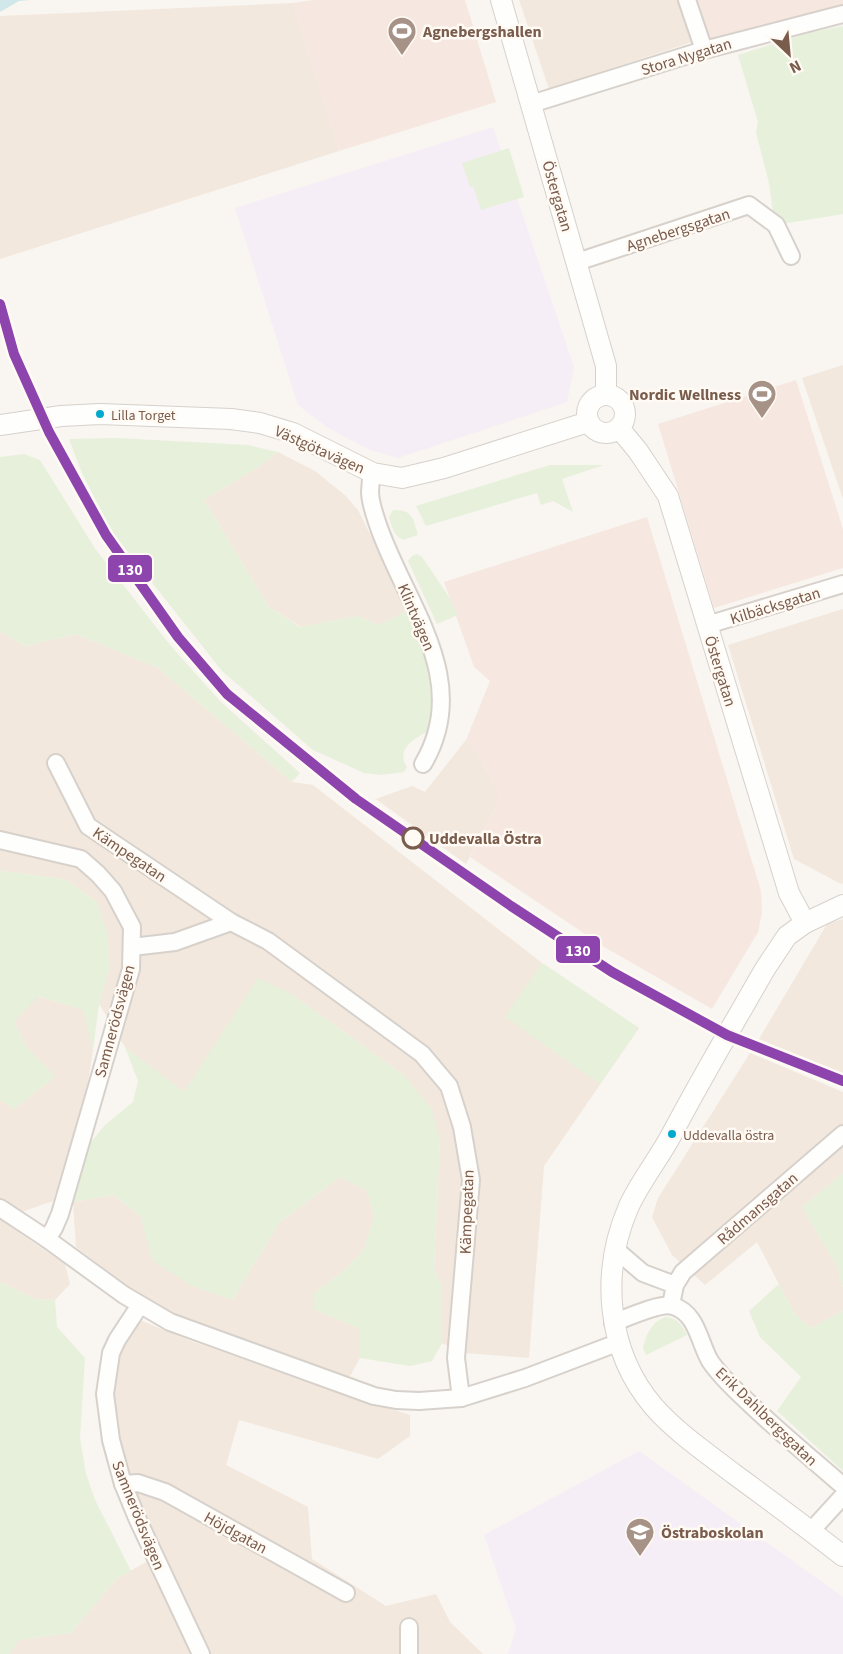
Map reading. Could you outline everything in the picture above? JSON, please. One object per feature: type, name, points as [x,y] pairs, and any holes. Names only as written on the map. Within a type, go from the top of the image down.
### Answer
[{"type":"street","name":"Östergatan","points":[[501,0],[606,366],[606,394]]},
{"type":"street","points":[[687,0],[704,50]]},
{"type":"street","name":"Stora Nygatan","points":[[531,104],[704,50],[843,14]]},
{"type":"street","name":"Agnebergsgatan","points":[[577,262],[749,205],[776,225],[791,256]]},
{"type":"street","points":[[606,394],[623,404],[625,417],[619,429],[602,433],[591,427],[588,422],[587,409],[594,398],[606,394]]},
{"type":"street","name":"Västgötavägen","points":[[0,425],[61,416],[100,414],[231,419],[260,423],[293,433],[373,473],[402,478],[422,474],[588,422]]},
{"type":"street","name":"Östergatan","points":[[619,429],[644,459],[668,496],[789,893],[804,923]]},
{"type":"street","name":"Klintvägen","points":[[373,473],[369,485],[375,515],[388,553],[428,635],[439,678],[441,698],[438,729],[423,764]]},
{"type":"street","name":"Kilbäcksgatan","points":[[706,625],[843,584]]},
{"type":"street","name":"Kämpegatan","points":[[56,763],[88,826],[231,922],[268,941],[422,1054],[449,1086],[462,1127],[471,1180],[456,1358],[461,1398]]},
{"type":"street","name":"Samnerödsvägen","points":[[0,840],[81,859],[113,891],[132,927],[130,969],[63,1203],[54,1228],[47,1239]]},
{"type":"street","points":[[843,905],[804,923],[787,936],[765,969],[630,1204],[615,1249],[612,1268],[615,1333],[627,1366],[654,1406],[674,1426],[843,1556]]},
{"type":"street","points":[[132,947],[175,942],[231,922]]},
{"type":"street","name":"Rådmansgatan","points":[[670,1305],[675,1285],[683,1272],[843,1134]]},
{"type":"street","points":[[0,1208],[140,1305],[171,1322],[374,1396],[396,1400],[461,1398],[525,1378],[615,1333],[657,1307],[670,1305]]},
{"type":"street","points":[[615,1249],[643,1273],[675,1285]]},
{"type":"street","name":"Samnerödsvägen","points":[[140,1305],[111,1353],[105,1394],[111,1440],[123,1484],[200,1649]]},
{"type":"street","name":"Erik Dahlbergsgatan","points":[[670,1305],[681,1309],[692,1320],[710,1360],[724,1379],[843,1486]]},
{"type":"street","name":"Höjdgatan","points":[[123,1484],[138,1483],[165,1492],[346,1593]]},
{"type":"street","points":[[811,1531],[843,1496]]},
{"type":"street","points":[[409,1627],[409,1654]]},
{"type":"street","points":[[184,1654],[200,1649]]},
{"type":"shaded area","name":"Agnebergshallen","points":[[313,0],[465,0],[496,102],[339,151],[293,3]]},
{"type":"shaded area","points":[[519,0],[678,0],[692,42],[549,89]]},
{"type":"shaded area","points":[[696,0],[843,0],[843,8],[711,41]]},
{"type":"shaded area","points":[[293,3],[339,151],[0,259],[0,16]]},
{"type":"shaded area","points":[[493,127],[574,367],[567,402],[398,458],[370,450],[328,428],[298,405],[235,208]]},
{"type":"shaded area","points":[[843,365],[843,499],[802,378]]},
{"type":"shaded area","points":[[796,380],[843,529],[843,568],[714,608],[658,424]]},
{"type":"shaded area","points":[[278,452],[315,471],[346,496],[358,510],[408,610],[379,625],[357,616],[301,627],[269,607],[204,500],[257,468]]},
{"type":"shaded area","points":[[647,517],[761,891],[762,913],[758,932],[712,1009],[606,948],[470,857],[498,803],[498,791],[476,751],[466,740],[490,681],[474,667],[444,582]]},
{"type":"shaded area","points":[[843,609],[843,883],[841,884],[794,859],[728,645]]},
{"type":"shaded area","points":[[0,631],[25,646],[76,634],[158,668],[292,782],[313,785],[542,963],[639,1028],[544,1166],[529,1358],[464,1353],[442,1343],[442,1287],[434,1269],[440,1139],[405,1076],[290,993],[183,1093],[125,1047],[99,1004],[109,969],[108,936],[97,902],[65,879],[0,871]]},
{"type":"shaded area","points":[[466,740],[476,751],[498,791],[498,803],[466,864],[376,799],[412,786],[425,792]]},
{"type":"shaded area","points":[[843,919],[843,1073],[759,1039],[827,924]]},
{"type":"shaded area","points":[[37,996],[84,1010],[93,1050],[85,1101],[53,1201],[21,1212],[0,1198],[0,1100],[14,1109],[55,1077],[26,1046],[14,1022]]},
{"type":"shaded area","points":[[750,1053],[843,1092],[843,1173],[802,1207],[837,1266],[843,1288],[843,1311],[811,1328],[794,1313],[757,1242],[705,1285],[672,1255],[652,1217],[658,1198]]},
{"type":"shaded area","points":[[340,1177],[367,1191],[374,1216],[364,1250],[339,1275],[314,1293],[314,1309],[360,1329],[360,1358],[348,1380],[159,1309],[76,1247],[73,1202],[114,1195],[141,1217],[153,1260],[232,1300],[280,1222]]},
{"type":"shaded area","points":[[0,1220],[65,1264],[70,1284],[55,1300],[35,1299],[0,1282]]},
{"type":"shaded area","points":[[140,1320],[188,1340],[410,1415],[410,1436],[378,1459],[239,1420],[226,1465],[308,1507],[312,1559],[386,1606],[436,1594],[450,1622],[483,1654],[10,1654],[18,1640],[71,1633],[117,1578],[161,1554],[125,1465],[115,1408],[114,1382],[118,1351]]},
{"type":"shaded area","name":"Östraboskolan","points":[[639,1451],[843,1597],[843,1654],[508,1654],[516,1629],[484,1535]]},
{"type":"green space","points":[[843,26],[843,214],[782,224],[773,212],[769,183],[756,133],[758,122],[738,55],[807,33]]},
{"type":"green space","points":[[509,148],[524,197],[481,210],[462,163]]},
{"type":"green space","points":[[117,438],[248,445],[278,452],[257,468],[204,500],[269,607],[300,627],[357,616],[379,625],[408,610],[427,653],[432,676],[433,699],[429,731],[408,745],[403,755],[407,767],[404,772],[380,775],[364,773],[313,750],[222,671],[112,532],[82,473],[69,439]]},
{"type":"green space","points":[[24,454],[40,460],[96,550],[170,645],[221,702],[300,773],[292,782],[158,668],[76,634],[25,646],[0,631],[0,457]]},
{"type":"green space","points":[[550,465],[604,465],[562,479],[573,512],[553,501],[541,505],[537,493],[426,526],[416,506]]},
{"type":"green space","points":[[393,510],[400,510],[411,516],[418,535],[403,540],[397,536],[389,517]]},
{"type":"green space","points":[[417,554],[422,557],[449,597],[458,615],[437,624],[408,561]]},
{"type":"green space","points":[[0,871],[65,879],[97,902],[108,936],[109,969],[99,1004],[93,1050],[83,1010],[38,996],[14,1022],[26,1046],[55,1077],[14,1109],[0,1100]]},
{"type":"green space","points":[[542,963],[639,1028],[600,1084],[505,1017]]},
{"type":"green space","points":[[258,978],[290,993],[405,1076],[431,1108],[440,1139],[434,1269],[442,1287],[442,1343],[432,1361],[410,1366],[360,1358],[360,1329],[314,1309],[314,1293],[339,1275],[364,1250],[374,1216],[367,1191],[340,1177],[280,1222],[232,1300],[190,1285],[152,1260],[141,1217],[114,1195],[73,1202],[90,1143],[105,1125],[133,1102],[138,1081],[125,1047],[184,1092]]},
{"type":"green space","points":[[843,1173],[843,1288],[837,1266],[802,1207]]},
{"type":"green space","points":[[0,1282],[35,1299],[55,1300],[57,1327],[85,1358],[80,1438],[86,1474],[95,1500],[131,1571],[117,1578],[71,1633],[19,1640],[10,1654],[0,1654]]},
{"type":"green space","points":[[779,1284],[794,1313],[811,1328],[843,1311],[843,1471],[777,1411],[801,1377],[760,1337],[749,1311]]},
{"type":"green space","points":[[666,1317],[679,1323],[687,1335],[646,1355],[643,1348],[648,1334],[653,1325]]},
{"type":"water","points":[[0,0],[30,0],[19,1],[0,12]]},
{"type":"transit line","name":"130","points":[[0,304],[14,354],[49,432],[106,535],[178,637],[227,694],[356,799],[511,906],[612,972],[727,1035],[843,1081]]},
{"type":"place","name":"Agnebergshallen","points":[[402,56]]},
{"type":"place","name":"Lilla Torget","points":[[100,414]]},
{"type":"place","name":"Nordic Wellness","points":[[762,420]]},
{"type":"place","name":"Uddevalla Östra","points":[[413,838]]},
{"type":"place","name":"Uddevalla östra","points":[[672,1134]]},
{"type":"place","name":"Östraboskolan","points":[[640,1558]]}]
